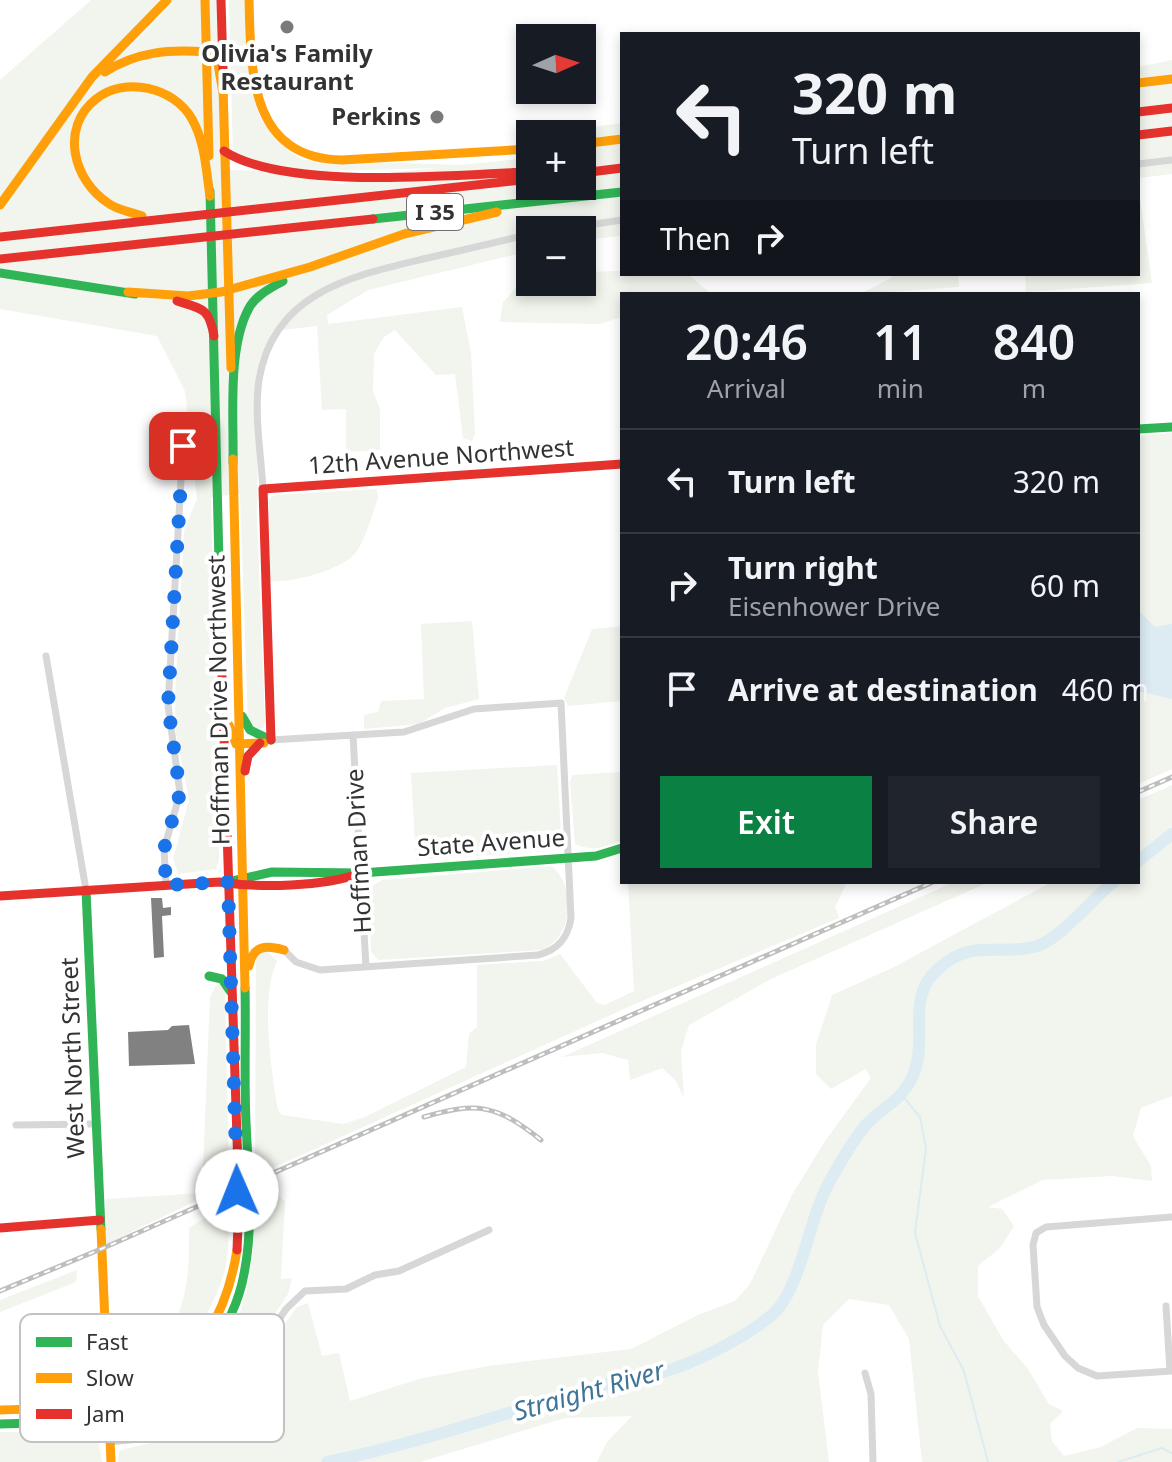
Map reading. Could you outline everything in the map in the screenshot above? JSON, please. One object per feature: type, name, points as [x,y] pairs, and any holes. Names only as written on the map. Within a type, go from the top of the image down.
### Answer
[{"type":"main road","points":[[0,205],[16,188],[92,77],[167,0]]},
{"type":"main road","name":"Hoffman Drive Northwest","points":[[205,0],[237,1218],[236,1259],[230,1286],[218,1314]]},
{"type":"main road","name":"Hoffman Drive Northwest","points":[[221,0],[247,997],[248,1214],[243,1280],[231,1314]]},
{"type":"main road","points":[[249,0],[251,45],[263,112],[274,132],[297,151],[316,159],[364,160],[457,157],[516,151]]},
{"type":"main road","points":[[73,104],[104,72],[133,56],[153,52],[206,52],[218,64],[223,93]]},
{"type":"main road","points":[[1140,83],[1172,79]]},
{"type":"main road","points":[[177,217],[142,216],[114,209],[83,184],[75,165],[75,134],[89,106],[105,93],[125,87],[145,87],[165,93],[183,106],[201,141],[210,196]]},
{"type":"main road","points":[[1140,112],[1170,109]]},
{"type":"main road","points":[[1140,135],[1172,131]]},
{"type":"main road","points":[[596,142],[620,139]]},
{"type":"main road","points":[[224,151],[237,162],[336,176],[516,172]]},
{"type":"main road","points":[[596,171],[620,168]]},
{"type":"main road","name":"I 35","points":[[0,237],[516,181]]},
{"type":"main road","name":"I 35","points":[[596,195],[620,192]]},
{"type":"main road","name":"I 35","points":[[0,259],[545,200]]},
{"type":"main road","points":[[128,292],[174,296],[212,294],[310,267],[436,226],[566,200]]},
{"type":"main road","points":[[233,463],[237,361],[244,320],[256,298],[310,267]]},
{"type":"main road","points":[[0,273],[199,306],[207,312],[214,336]]},
{"type":"main road","points":[[1140,429],[1172,427]]},
{"type":"main road","name":"12th Avenue Northwest","points":[[263,489],[620,464]]},
{"type":"main road","points":[[263,489],[267,741]]},
{"type":"main road","points":[[222,646],[231,735],[236,744],[267,741]]},
{"type":"main road","points":[[240,707],[250,730],[267,741]]},
{"type":"main road","points":[[242,791],[248,756],[252,749],[267,741]]},
{"type":"main road","name":"State Avenue","points":[[361,873],[596,856],[620,849]]},
{"type":"main road","points":[[228,882],[244,875],[341,869],[361,873]]},
{"type":"main road","points":[[0,896],[228,882],[244,886],[342,880],[361,873]]},
{"type":"main road","name":"West North Street","points":[[86,890],[104,1314]]},
{"type":"main road","points":[[247,997],[249,966],[254,950],[270,946],[284,950]]},
{"type":"main road","points":[[230,953],[224,967],[209,976],[226,982],[232,996]]},
{"type":"main road","points":[[0,1228],[100,1220]]},
{"type":"main road","name":"Hoffman Drive Northwest","points":[[0,1410],[20,1410]]},
{"type":"main road","name":"Hoffman Drive Northwest","points":[[0,1424],[20,1424]]},
{"type":"main road","name":"West North Street","points":[[109,1442],[110,1458]]},
{"type":"street","points":[[1140,164],[1172,160]]},
{"type":"street","points":[[596,224],[620,220]]},
{"type":"street","points":[[263,489],[259,379],[273,341],[297,309],[321,290],[352,277],[516,237]]},
{"type":"street","points":[[166,885],[164,849],[180,793],[168,705],[183,446]]},
{"type":"street","name":"West North Street","points":[[46,656],[86,890]]},
{"type":"street","points":[[267,741],[417,729],[474,709],[561,703],[571,918],[563,941],[538,955],[313,969],[296,962],[284,950]]},
{"type":"street","name":"Hoffman Drive","points":[[353,735],[366,967]]},
{"type":"street","points":[[16,1125],[96,1124]]},
{"type":"street","points":[[1166,1306],[1171,1371],[1105,1376],[1089,1373],[1071,1363],[1039,1315],[1033,1245],[1036,1233],[1048,1227],[1172,1217]]},
{"type":"street","points":[[283,1314],[305,1291],[346,1289],[375,1275],[399,1271],[489,1230]]},
{"type":"street","points":[[865,1373],[871,1394],[873,1462]]},
{"type":"shaded area","points":[[91,0],[225,0],[230,170],[260,171],[341,184],[388,173],[437,168],[288,172],[233,155],[229,0],[244,0],[249,63],[258,112],[276,139],[303,160],[461,165],[516,159],[516,200],[596,200],[596,127],[620,123],[620,236],[596,239],[596,216],[516,216],[516,254],[368,290],[327,315],[328,324],[462,307],[471,353],[475,433],[472,441],[463,438],[455,374],[436,375],[395,330],[384,337],[374,354],[373,392],[380,409],[380,450],[346,452],[346,409],[322,410],[317,326],[274,331],[259,362],[257,516],[263,728],[255,729],[248,720],[240,494],[211,497],[219,860],[216,869],[178,874],[173,859],[189,800],[176,733],[175,694],[184,531],[197,499],[185,391],[157,336],[0,309],[0,80]]},
{"type":"shaded area","points":[[1172,60],[1172,174],[1140,178],[1140,67]]},
{"type":"shaded area","points":[[1140,199],[1152,283],[1026,292],[1025,276],[1140,276]]},
{"type":"shaded area","points":[[620,271],[620,276],[690,276],[709,292],[620,292],[620,318],[599,324],[500,322],[503,302],[516,288],[516,296],[596,296],[596,272]]},
{"type":"shaded area","points":[[958,276],[959,287],[864,292],[891,278]]},
{"type":"shaded area","points":[[1172,433],[1172,769],[1140,783],[1140,436]]},
{"type":"shaded area","points":[[377,489],[378,498],[366,532],[350,558],[317,574],[270,581],[269,499],[275,495]]},
{"type":"shaded area","points":[[1140,612],[1155,627],[1172,624],[1172,699],[1140,691]]},
{"type":"shaded area","points":[[472,621],[479,699],[445,708],[419,724],[364,729],[364,715],[378,712],[381,701],[424,699],[421,624]]},
{"type":"shaded area","points":[[620,626],[620,701],[568,706],[564,698],[592,629]]},
{"type":"shaded area","points":[[557,765],[561,833],[560,844],[551,851],[416,860],[411,773]]},
{"type":"shaded area","points":[[620,772],[620,841],[593,848],[575,844],[570,781],[573,775]]},
{"type":"shaded area","points":[[1172,785],[1172,1096],[1141,1108],[1133,1136],[1151,1166],[1152,1181],[1112,1176],[1043,1180],[988,1207],[1002,1209],[1014,1226],[1001,1247],[978,1266],[978,1296],[1003,1340],[1028,1369],[1049,1404],[1063,1411],[1050,1424],[1052,1441],[1064,1456],[1101,1447],[1137,1428],[1172,1429],[1172,1462],[922,1462],[909,1339],[889,1305],[849,1299],[823,1325],[818,1372],[829,1462],[597,1462],[607,1442],[632,1416],[565,1418],[420,1462],[118,1462],[119,1451],[157,1442],[284,1442],[284,1325],[297,1307],[308,1303],[322,1356],[339,1353],[350,1401],[419,1379],[488,1366],[631,1349],[698,1315],[735,1301],[750,1284],[792,1195],[825,1141],[871,1078],[866,1069],[831,1089],[816,1074],[816,1045],[832,995],[892,968],[1048,884],[1140,884],[1140,799]]},
{"type":"shaded area","points":[[552,866],[565,887],[568,911],[561,933],[543,950],[378,960],[371,951],[369,888],[382,880]]},
{"type":"shaded area","points":[[628,884],[846,884],[835,907],[839,918],[635,1004],[255,1176],[256,957],[266,950],[277,961],[268,1013],[278,1110],[282,1115],[343,1124],[365,1117],[466,1067],[469,1034],[477,1027],[477,965],[543,961],[560,954],[597,1003],[605,1005],[634,991]]},
{"type":"shaded area","points":[[950,884],[985,884],[771,979],[689,1025],[681,1051],[684,1098],[676,1081],[662,1068],[630,1080],[628,1060],[602,1053],[562,1057]]},
{"type":"shaded area","points":[[222,984],[225,991],[229,1185],[106,1244],[106,1199],[202,1193],[210,997],[216,985]]},
{"type":"shaded area","points":[[255,1191],[274,1191],[285,1201],[281,1279],[292,1278],[288,1294],[274,1314],[240,1314],[251,1269]]},
{"type":"shaded area","points":[[219,1209],[230,1217],[224,1273],[206,1314],[178,1314],[186,1283],[189,1228]]},
{"type":"shaded area","points":[[77,1270],[76,1282],[0,1312],[0,1300]]},
{"type":"shaded area","points":[[0,1432],[20,1432],[20,1442],[99,1442],[102,1462],[0,1462]]},
{"type":"building","points":[[151,898],[162,898],[163,908],[171,907],[171,915],[162,916],[164,957],[154,958]]},
{"type":"building","points":[[189,1025],[195,1064],[129,1066],[128,1032],[168,1030],[172,1026]]},
{"type":"waterway","name":"Straight River","points":[[1140,859],[1172,834]]},
{"type":"waterway","name":"Straight River","points":[[327,1462],[424,1438],[593,1387],[673,1369],[719,1349],[762,1323],[783,1302],[791,1287],[822,1197],[846,1152],[866,1125],[902,1093],[912,1077],[919,1045],[921,998],[926,983],[949,960],[961,954],[1020,949],[1043,943],[1064,929],[1111,884]]},
{"type":"waterway","points":[[901,1094],[920,1117],[926,1148],[915,1233],[940,1326],[964,1371],[988,1462]]},
{"type":"waterway","points":[[1118,1462],[1162,1448],[1172,1453]]},
{"type":"railway","points":[[1140,791],[1172,777]]},
{"type":"railway","points":[[0,1291],[928,884]]},
{"type":"railway","points":[[424,1117],[458,1109],[486,1109],[512,1119],[541,1140]]},
{"type":"traffic: fast","points":[[210,191],[221,646]]},
{"type":"traffic: fast","points":[[373,219],[620,192]]},
{"type":"traffic: fast","points":[[0,273],[135,294]]},
{"type":"traffic: fast","points":[[233,463],[233,384],[242,324],[256,299],[283,281]]},
{"type":"traffic: fast","points":[[1140,429],[1172,427]]},
{"type":"traffic: fast","points":[[242,716],[250,730],[271,740]]},
{"type":"traffic: fast","points":[[228,882],[272,872],[361,873],[596,856],[620,849]]},
{"type":"traffic: fast","points":[[86,890],[101,1229]]},
{"type":"traffic: fast","points":[[209,976],[222,979],[230,991]]},
{"type":"traffic: fast","points":[[231,1314],[242,1284],[249,1237],[245,988]]},
{"type":"traffic: fast","points":[[0,1424],[20,1423]]},
{"type":"traffic: slow","points":[[0,205],[92,77],[167,0]]},
{"type":"traffic: slow","points":[[205,0],[209,156]]},
{"type":"traffic: slow","points":[[249,0],[251,55],[261,106],[272,127],[289,144],[311,155],[342,160],[516,150]]},
{"type":"traffic: slow","points":[[105,72],[153,53],[206,52],[218,64],[223,93]]},
{"type":"traffic: slow","points":[[1140,83],[1172,79]]},
{"type":"traffic: slow","points":[[223,87],[231,368]]},
{"type":"traffic: slow","points":[[142,216],[116,207],[96,193],[87,182],[75,154],[77,124],[84,111],[96,99],[121,88],[148,88],[173,99],[184,108],[200,137],[210,196]]},
{"type":"traffic: slow","points":[[596,142],[620,139]]},
{"type":"traffic: slow","points":[[128,292],[188,296],[221,292],[310,267],[404,234],[497,212]]},
{"type":"traffic: slow","points":[[233,459],[245,988]]},
{"type":"traffic: slow","points":[[229,725],[236,744],[264,743]]},
{"type":"traffic: slow","points":[[249,966],[254,954],[261,948],[284,950]]},
{"type":"traffic: slow","points":[[101,1229],[105,1314]]},
{"type":"traffic: slow","points":[[217,1314],[225,1296],[237,1250]]},
{"type":"traffic: slow","points":[[0,1410],[20,1409]]},
{"type":"traffic: slow","points":[[110,1442],[111,1462]]},
{"type":"traffic: jam","points":[[221,0],[223,69]]},
{"type":"traffic: jam","points":[[1140,112],[1172,108]]},
{"type":"traffic: jam","points":[[1140,135],[1172,131]]},
{"type":"traffic: jam","points":[[224,151],[251,164],[286,172],[327,176],[370,178],[516,172]]},
{"type":"traffic: jam","points":[[596,171],[620,168]]},
{"type":"traffic: jam","points":[[0,237],[516,181]]},
{"type":"traffic: jam","points":[[0,259],[373,219]]},
{"type":"traffic: jam","points":[[177,301],[203,311],[210,320],[214,336]]},
{"type":"traffic: jam","points":[[271,740],[263,489],[620,464]]},
{"type":"traffic: jam","points":[[221,646],[239,1200],[237,1250]]},
{"type":"traffic: jam","points":[[245,771],[248,756],[260,743]]},
{"type":"traffic: jam","points":[[0,896],[219,882],[291,885],[329,881],[361,873]]},
{"type":"traffic: jam","points":[[0,1228],[100,1220]]},
{"type":"place","name":"Olivia's Family Restaurant","points":[[287,27]]},
{"type":"place","name":"Perkins","points":[[437,117]]},
{"type":"route","points":[[183,446],[168,705],[180,802],[166,835],[166,885],[228,882],[237,1191]]}]
